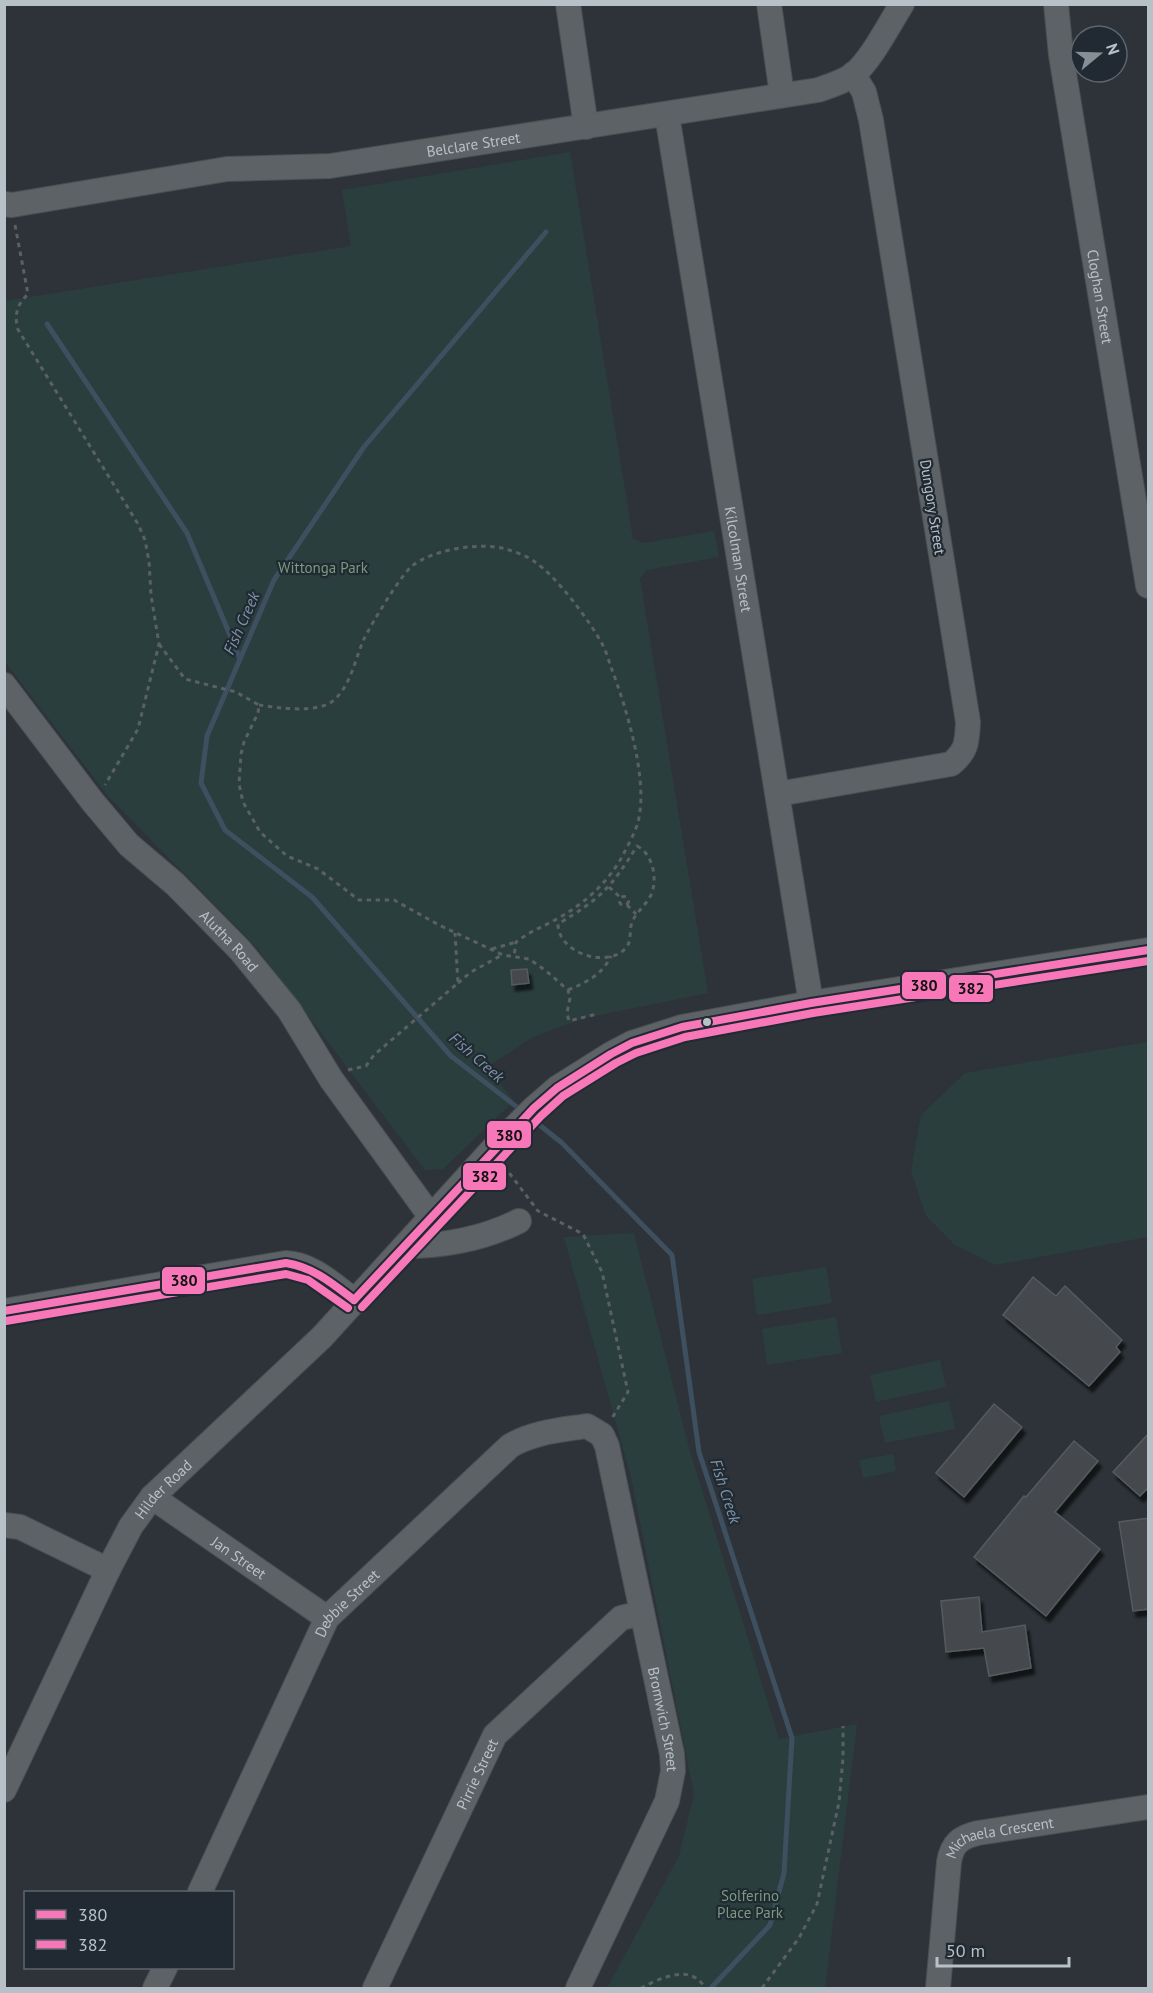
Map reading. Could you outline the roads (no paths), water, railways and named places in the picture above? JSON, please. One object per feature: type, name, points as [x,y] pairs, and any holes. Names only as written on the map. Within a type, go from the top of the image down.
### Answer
[{"type":"street","points":[[568,4],[586,127]]},
{"type":"street","points":[[769,4],[782,95]]},
{"type":"street","name":"Belclare Street","points":[[8,205],[227,169],[330,166],[818,90],[838,83],[853,74],[868,57],[902,4]]},
{"type":"street","name":"Cloghan Street","points":[[1056,4],[1061,55],[1149,586]]},
{"type":"street","name":"Dungory Street","points":[[778,794],[951,764],[962,755],[967,740],[968,722],[871,120],[864,92],[853,74]]},
{"type":"street","name":"Kilcolman Street","points":[[667,115],[811,1003]]},
{"type":"street","name":"Alutha Road","points":[[4,685],[92,801],[129,845],[175,884],[240,950],[289,1010],[332,1078],[431,1217]]},
{"type":"street","name":"Hilder Road","points":[[4,1790],[108,1570],[131,1526],[152,1497],[322,1336],[499,1143],[557,1088],[585,1069],[632,1043],[682,1027],[811,1003],[1149,950]]},
{"type":"street","points":[[405,1246],[439,1246],[498,1232],[519,1221]]},
{"type":"street","points":[[4,1311],[286,1263],[308,1268],[354,1300]]},
{"type":"street","name":"Debbie Street","points":[[201,1891],[327,1618],[510,1446],[522,1438],[587,1426],[602,1435]]},
{"type":"street","name":"Bromwich Street","points":[[578,1989],[667,1801],[673,1771],[672,1754],[607,1446],[602,1435]]},
{"type":"street","name":"Jan Street","points":[[152,1497],[327,1618]]},
{"type":"street","points":[[4,1525],[20,1527],[108,1570]]},
{"type":"street","name":"Pirrie Street","points":[[375,1989],[495,1735],[621,1618],[642,1613]]},
{"type":"street","name":"Michaela Crescent","points":[[938,1989],[949,1862],[954,1845],[959,1839],[965,1835],[1149,1807]]},
{"type":"street","points":[[155,1989],[165,1969]]},
{"type":"waterway","name":"Fish Creek","points":[[522,1111],[451,1056],[312,897],[225,830],[201,783],[207,736],[274,580],[364,447],[546,232]]},
{"type":"waterway","points":[[47,324],[187,533],[240,659]]},
{"type":"waterway","name":"Fish Creek","points":[[532,1119],[562,1143],[672,1255],[699,1452],[792,1738],[784,1873],[770,1925],[711,1988]]},
{"type":"park label","name":"Wittonga Park","points":[[323,567]]},
{"type":"park label","name":"Solferino Place Park","points":[[750,1904]]}]
